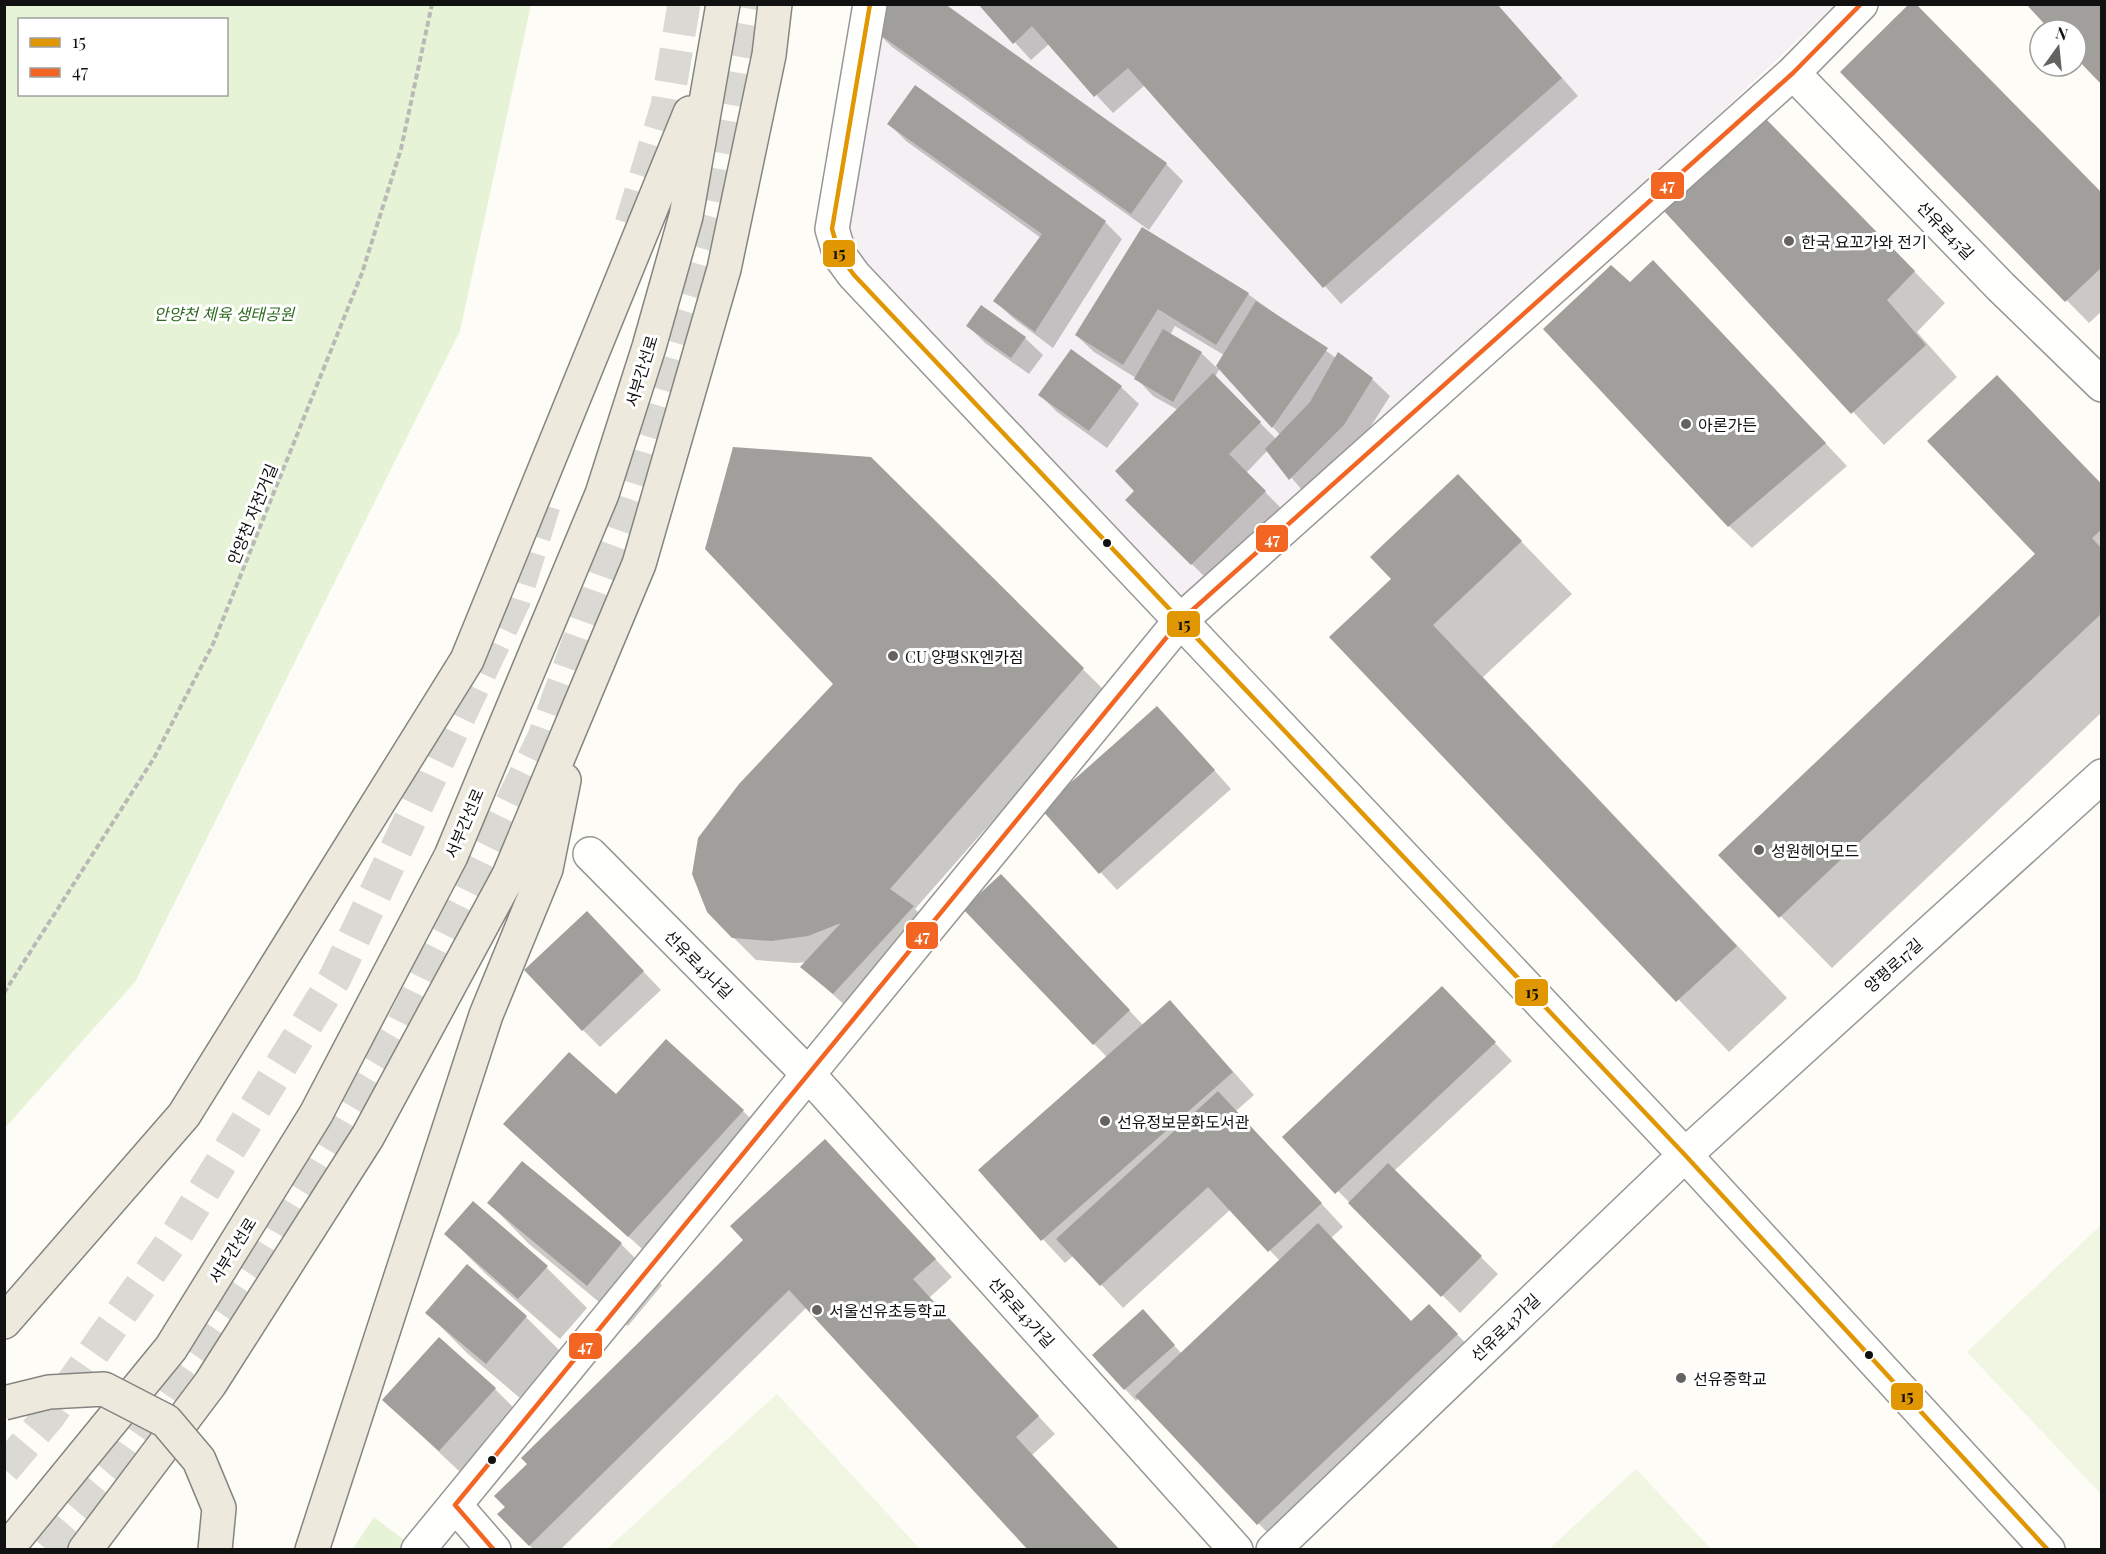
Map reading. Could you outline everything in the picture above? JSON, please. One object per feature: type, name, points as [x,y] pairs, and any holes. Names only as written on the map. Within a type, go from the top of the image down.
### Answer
[{"type":"main road","name":"서부간선로","points":[[6,1550],[171,1348],[316,1114],[451,856],[602,494],[649,347],[686,216],[723,4]]},
{"type":"main road","points":[[85,1550],[210,1384],[369,1136],[509,875],[639,564],[724,269],[765,76],[775,4]]},
{"type":"main road","points":[[4,1322],[184,1115],[467,660],[715,53]]},
{"type":"main road","points":[[312,1550],[486,1015],[546,869],[580,705]]},
{"type":"main road","points":[[4,1403],[49,1392],[104,1389],[166,1421],[200,1460],[219,1508],[215,1550]]},
{"type":"street","points":[[870,4],[832,229],[840,256],[854,275],[1685,1155],[2048,1550]]},
{"type":"street","points":[[418,1550],[1180,621],[1793,73],[1861,4]]},
{"type":"street","name":"선유로45길","points":[[1793,73],[2001,287],[2102,385]]},
{"type":"street","name":"양평로17길","points":[[1685,1155],[2102,776]]},
{"type":"street","name":"선유로43나길","points":[[590,854],[808,1074]]},
{"type":"street","name":"선유로43가길","points":[[808,1074],[1236,1550]]},
{"type":"street","name":"선유로43가길","points":[[1273,1550],[1685,1155]]},
{"type":"street","points":[[455,1505],[494,1550]]},
{"type":"path","name":"안양천 자전거길","points":[[4,993],[154,758],[213,644],[362,273],[401,149],[432,4]]},
{"type":"shaded area","points":[[870,5],[1835,5],[1180,621],[840,256]]},
{"type":"green space","name":"안양천 체육 생태공원","points":[[5,4],[531,5],[460,331],[135,982],[5,1128]]},
{"type":"green space","points":[[2101,1225],[2101,1494],[1967,1352]]},
{"type":"green space","points":[[777,1394],[920,1549],[607,1549]]},
{"type":"green space","points":[[1636,1469],[1711,1549],[1549,1549]]},
{"type":"green space","points":[[374,1517],[416,1549],[352,1550]]},
{"type":"building","points":[[877,4],[945,4],[1167,163],[1131,214],[872,29]]},
{"type":"building","points":[[978,4],[1497,4],[1562,78],[1323,288],[1128,68],[1094,97],[1032,26],[1013,44]]},
{"type":"building","points":[[1909,4],[1916,4],[2102,193],[2102,267],[2065,302],[1840,72]]},
{"type":"building","points":[[2026,4],[2102,4],[2102,85],[2088,70],[2088,18],[2039,18]]},
{"type":"building","points":[[915,85],[1106,221],[1035,332],[993,301],[1042,234],[887,124]]},
{"type":"building","name":"한국 요꼬가와 전기","points":[[1765,118],[1915,271],[1887,300],[1926,345],[1851,414],[1664,211]]},
{"type":"building","points":[[1142,227],[1249,293],[1216,345],[1158,309],[1123,365],[1075,335]]},
{"type":"building","points":[[1653,260],[1826,443],[1728,527],[1543,329],[1611,265],[1630,282]]},
{"type":"building","points":[[1256,301],[1328,348],[1272,428],[1216,366]]},
{"type":"building","points":[[981,305],[1026,337],[1011,358],[966,326]]},
{"type":"building","points":[[1163,329],[1202,352],[1173,402],[1134,379]]},
{"type":"building","points":[[1071,349],[1122,386],[1089,431],[1038,395]]},
{"type":"building","points":[[1338,352],[1373,378],[1344,425],[1289,480],[1265,449],[1310,402]]},
{"type":"building","points":[[1213,373],[1261,422],[1229,454],[1266,491],[1191,565],[1125,500],[1134,491],[1115,471]]},
{"type":"building","points":[[1997,375],[2102,485],[2102,529],[2092,538],[2102,549],[2102,613],[1779,918],[1718,855],[2035,554],[1927,441]]},
{"type":"building","points":[[733,447],[871,457],[1084,668],[890,889],[914,906],[833,994],[800,967],[841,923],[808,936],[771,941],[732,938],[707,912],[692,874],[698,838],[739,784],[833,684],[705,549]]},
{"type":"building","points":[[1458,474],[1522,541],[1433,625],[1737,946],[1676,1002],[1329,637],[1391,579],[1370,557]]},
{"type":"building","points":[[1157,706],[1215,770],[1099,874],[1041,809]]},
{"type":"building","points":[[1001,874],[1130,1010],[1093,1045],[963,909]]},
{"type":"building","points":[[587,911],[644,971],[582,1031],[524,970]]},
{"type":"building","points":[[1442,986],[1496,1042],[1335,1194],[1282,1137]]},
{"type":"building","name":"선유정보문화도서관","points":[[1170,1000],[1233,1072],[1041,1241],[978,1170]]},
{"type":"building","points":[[666,1039],[744,1110],[628,1237],[503,1124],[569,1052],[616,1094]]},
{"type":"building","points":[[1218,1091],[1322,1203],[1268,1252],[1208,1187],[1100,1286],[1056,1239]]},
{"type":"building","points":[[825,1139],[936,1259],[913,1279],[1039,1416],[1016,1437],[1120,1550],[1028,1550],[789,1290],[529,1546],[497,1514],[505,1507],[494,1496],[527,1464],[521,1458],[743,1240],[730,1226]]},
{"type":"building","points":[[522,1161],[622,1243],[587,1286],[487,1203]]},
{"type":"building","points":[[1388,1163],[1482,1256],[1441,1297],[1348,1203]]},
{"type":"building","points":[[473,1201],[548,1266],[518,1299],[444,1234]]},
{"type":"building","points":[[1318,1223],[1411,1321],[1429,1304],[1458,1334],[1257,1525],[1135,1396]]},
{"type":"building","points":[[467,1264],[527,1316],[486,1364],[425,1313]]},
{"type":"building","points":[[1143,1309],[1175,1345],[1124,1390],[1092,1355]]},
{"type":"building","points":[[439,1337],[496,1388],[439,1451],[382,1400]]},
{"type":"tunnel","points":[[631,224],[667,106],[684,4]]},
{"type":"tunnel","points":[[47,1550],[124,1460],[258,1268],[401,1028],[544,737],[635,485],[716,218],[754,4]]},
{"type":"tunnel","points":[[4,1469],[49,1416],[177,1234],[335,978],[514,601],[544,505]]},
{"type":"transit line","name":"15","points":[[870,4],[832,229],[840,256],[854,275],[1685,1155],[2048,1550]]},
{"type":"transit line","name":"47","points":[[494,1550],[455,1505],[1180,621],[1793,73],[1861,4]]},
{"type":"place","name":"한국 요꼬가와 전기","points":[[1789,241]]},
{"type":"place","name":"아론가든","points":[[1686,424]]},
{"type":"place","name":"CU 양평SK엔카점","points":[[893,656]]},
{"type":"place","name":"성원헤어모드","points":[[1759,850]]},
{"type":"place","name":"선유정보문화도서관","points":[[1105,1121]]},
{"type":"place","name":"서울선유초등학교","points":[[817,1310]]},
{"type":"place","name":"선유중학교","points":[[1681,1378]]}]
